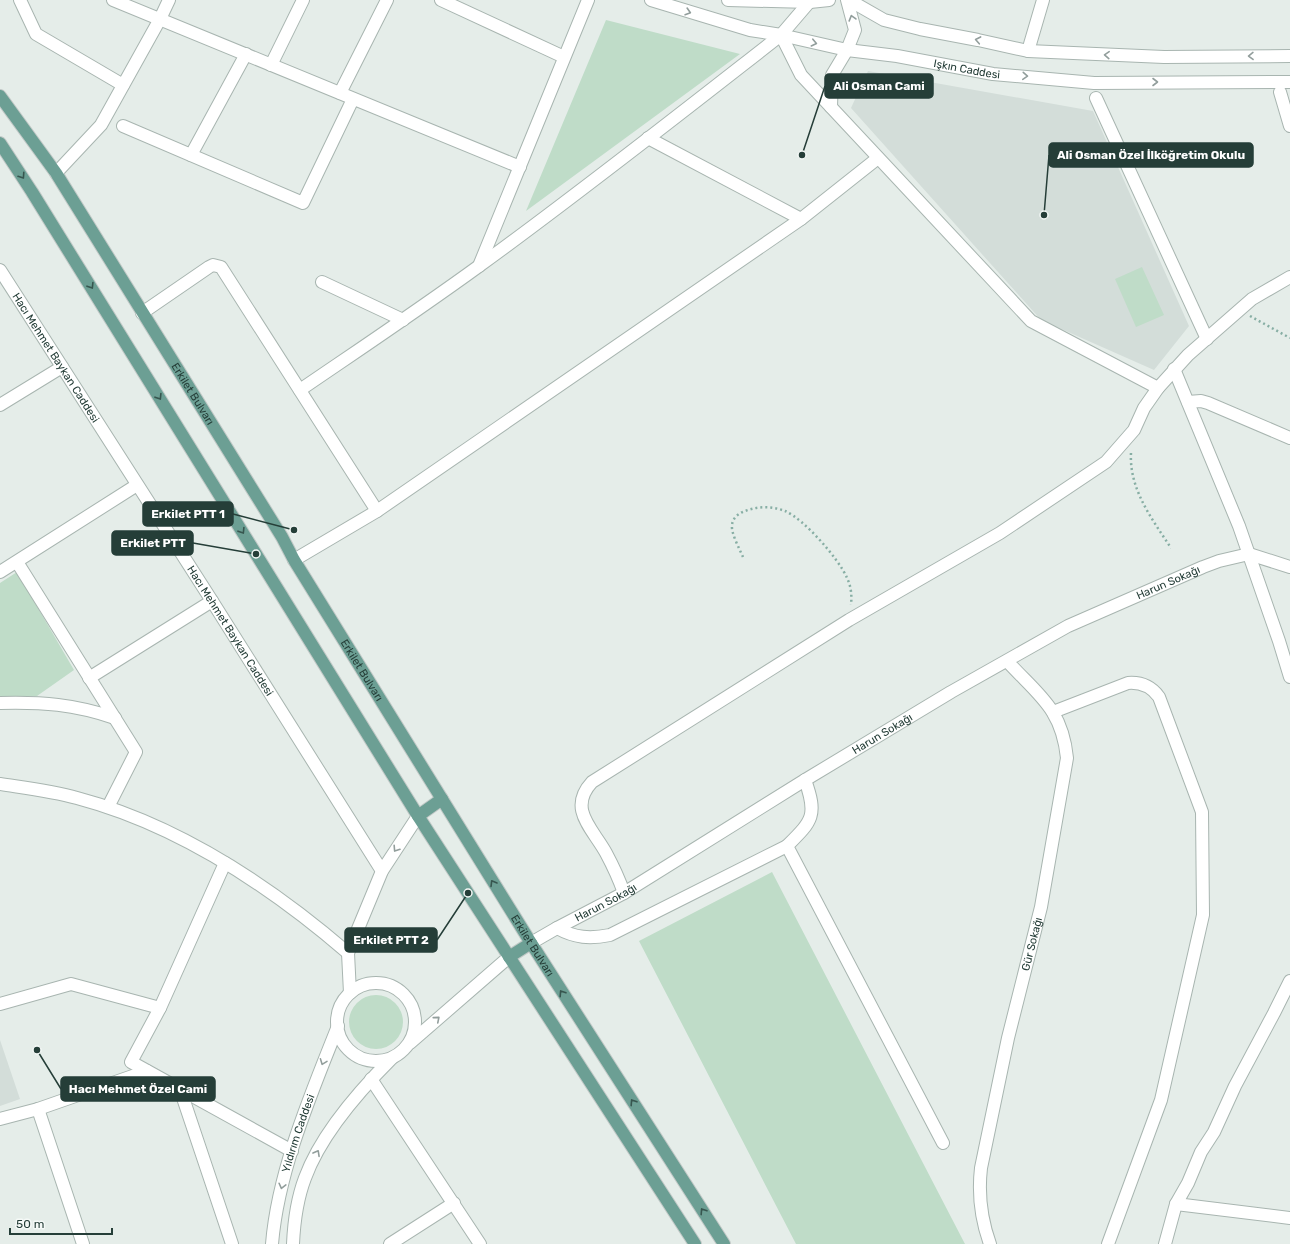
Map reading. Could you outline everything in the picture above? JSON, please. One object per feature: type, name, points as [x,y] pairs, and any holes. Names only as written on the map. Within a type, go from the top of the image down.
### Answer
[{"type":"main road","name":"Erkilet Bulvarı","points":[[0,96],[56,173],[282,537],[294,560],[531,943],[724,1244]]},
{"type":"main road","points":[[0,143],[32,192],[418,816],[695,1244]]},
{"type":"main road","points":[[418,816],[442,799]]},
{"type":"main road","points":[[510,957],[531,943]]},
{"type":"street","points":[[20,0],[36,34],[123,85]]},
{"type":"street","points":[[113,0],[520,167]]},
{"type":"street","points":[[56,173],[101,125],[169,0]]},
{"type":"street","points":[[271,65],[303,0]]},
{"type":"street","points":[[340,93],[386,0]]},
{"type":"street","points":[[441,0],[564,57]]},
{"type":"street","points":[[479,266],[588,0]]},
{"type":"street","name":"Işkın Caddesi","points":[[651,0],[750,30],[781,35],[847,50],[897,56],[993,74],[1094,83],[1290,82]]},
{"type":"street","points":[[728,0],[829,0]]},
{"type":"street","points":[[831,107],[832,75],[847,50],[855,30],[848,0]]},
{"type":"street","points":[[848,0],[884,20],[920,29],[1028,51],[1164,58],[1290,56]]},
{"type":"street","points":[[1028,51],[1042,0]]},
{"type":"street","points":[[300,390],[479,266],[648,138],[781,35],[810,1]]},
{"type":"street","points":[[781,35],[801,75],[1031,321],[1158,388]]},
{"type":"street","points":[[191,155],[246,54]]},
{"type":"street","points":[[1280,92],[1290,126]]},
{"type":"street","points":[[123,126],[303,203],[353,98]]},
{"type":"street","points":[[1096,98],[1207,339]]},
{"type":"street","points":[[648,138],[801,219]]},
{"type":"street","points":[[294,560],[376,511],[801,219],[878,158]]},
{"type":"street","points":[[142,313],[209,267],[213,265],[221,267],[376,511]]},
{"type":"street","name":"Hacı Mehmet Baykan Caddesi","points":[[0,270],[382,872]]},
{"type":"street","points":[[624,893],[606,853],[583,817],[581,805],[582,799],[592,782],[849,620],[1000,533],[1106,462],[1134,430],[1144,408],[1174,369],[1252,299],[1290,277]]},
{"type":"street","points":[[322,282],[403,320]]},
{"type":"street","points":[[0,405],[62,367]]},
{"type":"street","points":[[1174,369],[1239,526],[1280,641],[1290,677]]},
{"type":"street","points":[[1188,402],[1201,401],[1208,403],[1290,438]]},
{"type":"street","points":[[0,572],[137,485]]},
{"type":"street","points":[[1249,554],[1290,567]]},
{"type":"street","name":"Harun Sokağı","points":[[531,943],[624,893],[805,780],[951,692],[1068,626],[1203,567],[1219,561],[1249,554]]},
{"type":"street","points":[[17,562],[136,752],[108,807]]},
{"type":"street","points":[[89,678],[212,602]]},
{"type":"street","name":"Gür Sokağı","points":[[990,1244],[981,1210],[981,1168],[1008,1038],[1041,907],[1067,758],[1064,736],[1053,712],[1040,694],[1006,660]]},
{"type":"street","points":[[1053,712],[1128,683],[1140,683],[1151,688],[1159,697],[1202,812],[1203,915],[1161,1100],[1108,1244]]},
{"type":"street","points":[[0,703],[58,704],[115,718]]},
{"type":"street","points":[[557,928],[575,936],[586,938],[598,938],[610,935],[787,846],[804,829],[810,820],[812,802],[805,780]]},
{"type":"street","points":[[0,784],[54,792],[108,807],[180,837],[225,862],[280,898],[324,932],[348,953]]},
{"type":"street","points":[[350,993],[348,953],[382,872],[418,816]]},
{"type":"street","points":[[787,846],[943,1143]]},
{"type":"street","points":[[225,862],[160,1008],[131,1062],[292,1151]]},
{"type":"street","points":[[408,1045],[415,1031],[415,1015],[410,1001],[403,993],[389,985],[374,983],[359,987],[350,993],[339,1011],[338,1026],[340,1036],[345,1045],[357,1056],[366,1060],[376,1061],[392,1058],[401,1052],[510,957]]},
{"type":"street","points":[[1165,1244],[1176,1204],[1290,981]]},
{"type":"street","points":[[0,1004],[71,984],[160,1008]]},
{"type":"street","name":"Yıldırım Caddesi","points":[[272,1244],[277,1209],[292,1151],[338,1026]]},
{"type":"street","name":"Yıldırım Caddesi","points":[[293,1244],[297,1205],[309,1168],[329,1132],[351,1102],[392,1058]]},
{"type":"street","points":[[0,1119],[38,1109],[147,1071]]},
{"type":"street","points":[[371,1079],[480,1244]]},
{"type":"street","points":[[180,1089],[232,1244]]},
{"type":"street","points":[[38,1109],[83,1244]]},
{"type":"street","points":[[390,1244],[454,1203]]},
{"type":"street","points":[[1176,1204],[1290,1218]]},
{"type":"path","points":[[1239,311],[1290,338]]},
{"type":"path","points":[[1131,451],[1132,471],[1140,497],[1171,548]]},
{"type":"path","points":[[743,557],[731,528],[732,522],[738,514],[754,508],[770,507],[791,515],[808,528],[818,539],[847,577],[851,592],[851,610],[849,620]]},
{"type":"shaded area","points":[[868,71],[1093,111],[1189,326],[1154,370],[1041,320],[851,108]]},
{"type":"shaded area","points":[[0,1040],[20,1099],[0,1106]]},
{"type":"green space","points":[[606,20],[740,54],[526,211]]},
{"type":"green space","points":[[1142,267],[1164,315],[1136,327],[1115,279]]},
{"type":"green space","points":[[17,572],[74,670],[37,696],[0,696],[0,583]]},
{"type":"green space","points":[[772,872],[965,1244],[796,1244],[639,941]]},
{"type":"green space","points":[[376,995],[386,997],[395,1003],[401,1012],[403,1022],[401,1032],[395,1041],[386,1047],[376,1049],[366,1047],[357,1041],[351,1032],[349,1022],[351,1012],[357,1003],[366,997]]},
{"type":"place","name":"Ali Osman Cami","points":[[802,155]]},
{"type":"place","name":"Ali Osman Özel İlköğretim Okulu","points":[[1044,215]]},
{"type":"place","name":"Erkilet PTT 1","points":[[294,530]]},
{"type":"place","name":"Erkilet PTT","points":[[256,554]]},
{"type":"place","name":"Erkilet PTT 2","points":[[468,893]]},
{"type":"place","name":"Hacı Mehmet Özel Cami","points":[[37,1050]]}]
